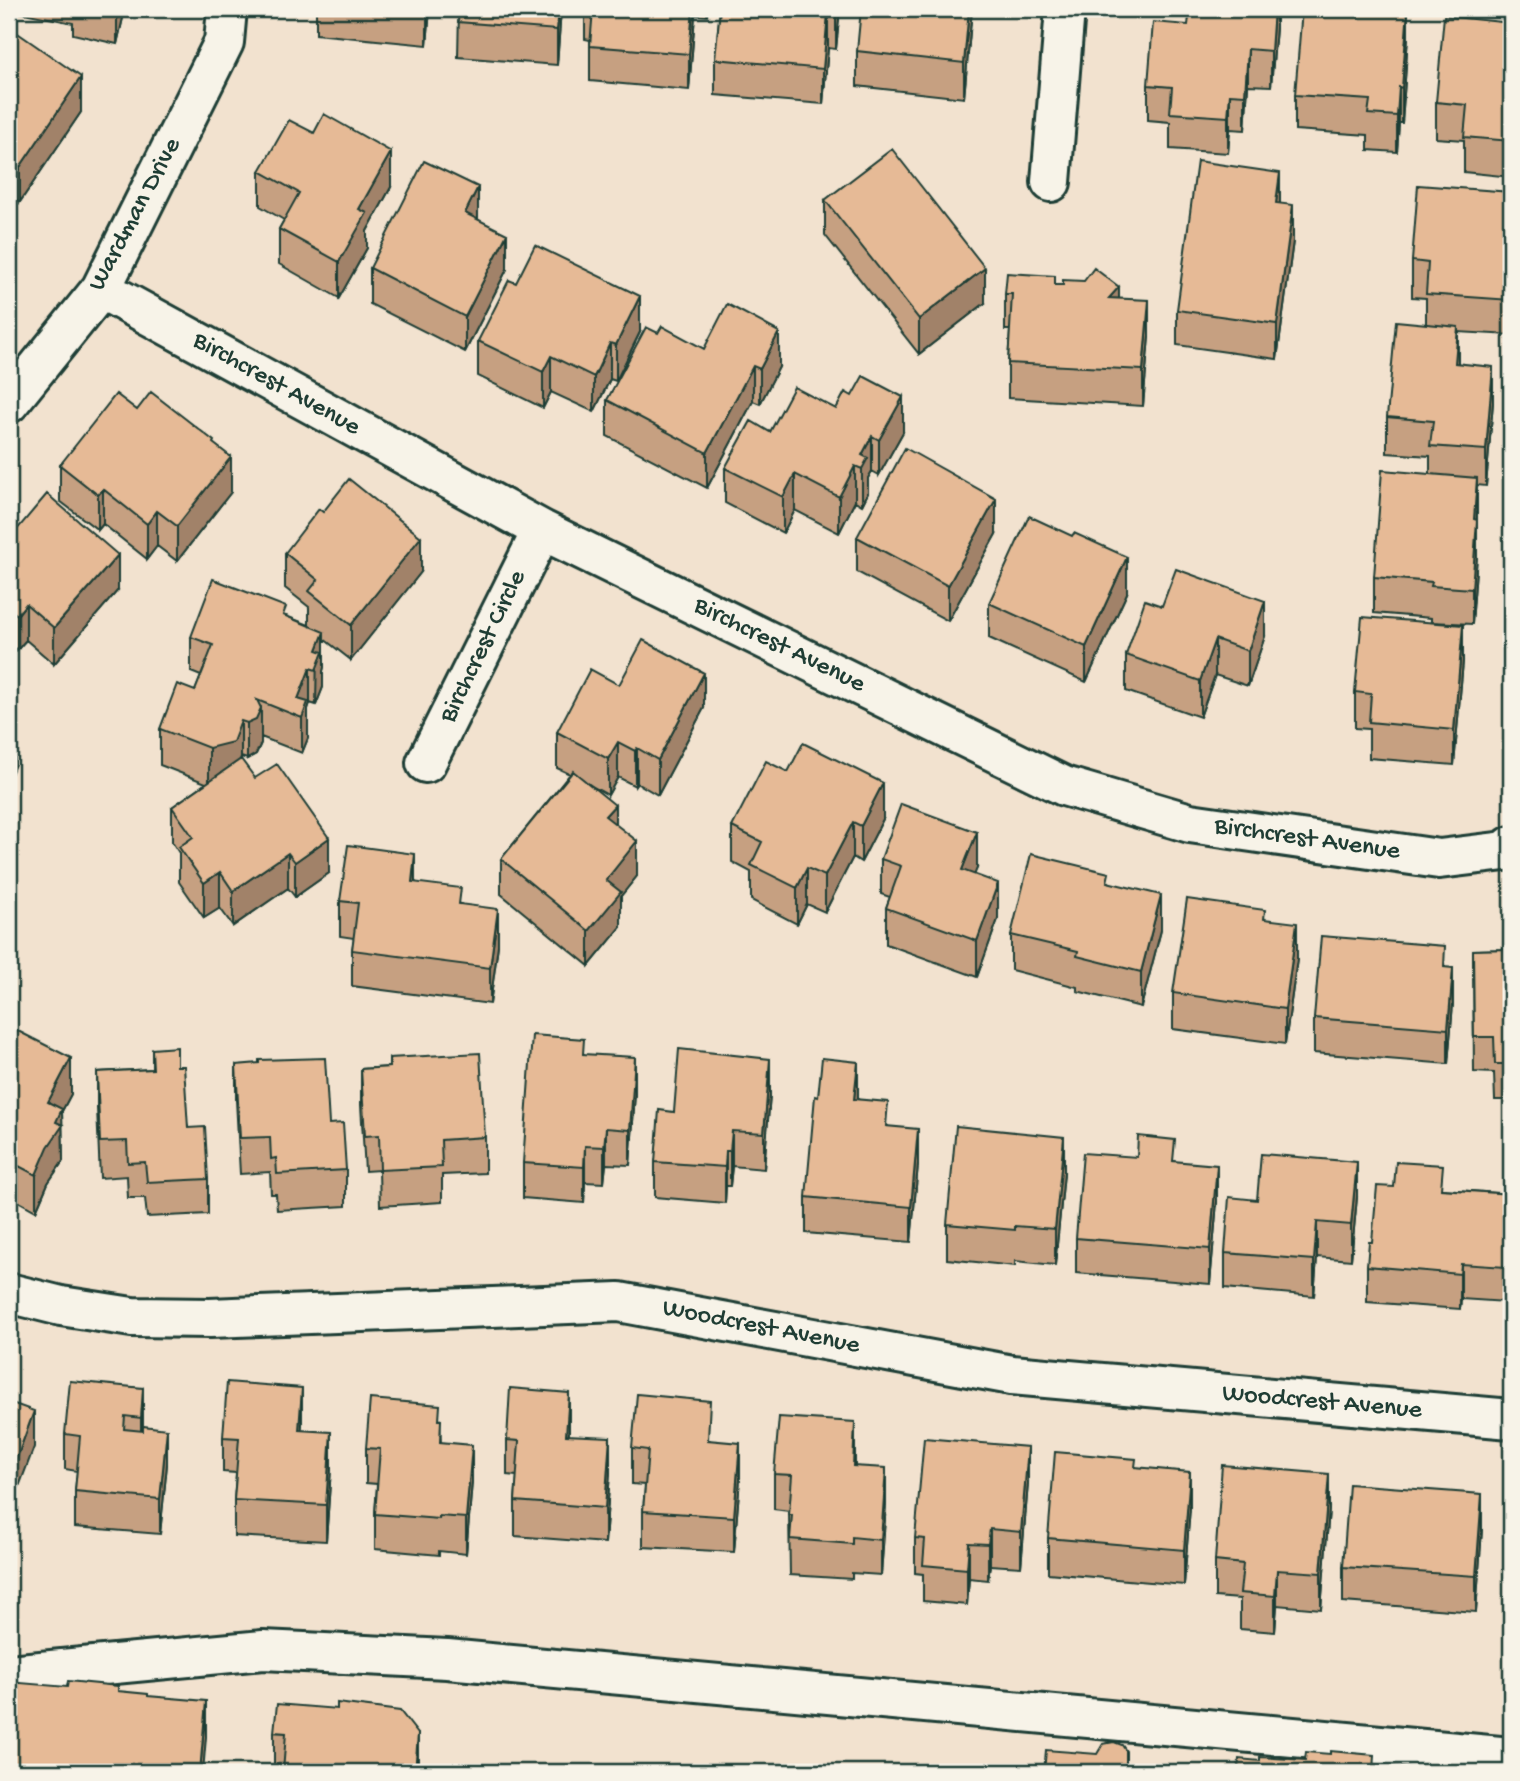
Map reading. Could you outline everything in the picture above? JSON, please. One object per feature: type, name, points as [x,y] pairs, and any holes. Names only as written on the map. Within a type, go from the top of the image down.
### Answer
[{"type":"street","name":"Wardman Drive","points":[[9,403],[101,289],[224,42],[227,9]]},
{"type":"street","points":[[1051,182],[1065,9]]},
{"type":"street","name":"Birchcrest Avenue","points":[[101,289],[542,530],[1064,786],[1190,823],[1439,859],[1508,848]]},
{"type":"street","name":"Birchcrest Circle","points":[[426,763],[542,530]]},
{"type":"street","name":"Woodcrest Avenue","points":[[9,1293],[61,1306],[132,1317],[210,1318],[619,1302],[1012,1375],[1511,1419]]},
{"type":"street","points":[[9,1674],[263,1650],[447,1659],[1511,1757]]},
{"type":"building","points":[[459,9],[559,9],[557,30],[458,22]]},
{"type":"building","points":[[593,9],[693,9],[689,54],[590,46]]},
{"type":"building","points":[[720,9],[837,9],[836,13],[828,13],[823,69],[715,59]]},
{"type":"building","points":[[861,9],[969,9],[964,63],[857,51]]},
{"type":"building","points":[[1190,9],[1274,9],[1271,51],[1248,49],[1245,95],[1230,94],[1228,117],[1170,113],[1172,87],[1148,85],[1153,22],[1188,25]]},
{"type":"building","points":[[1302,9],[1408,9],[1402,88],[1399,87],[1397,116],[1368,114],[1370,100],[1295,95]]},
{"type":"building","points":[[1444,16],[1511,23],[1511,141],[1464,137],[1467,105],[1436,102]]},
{"type":"building","points":[[9,27],[81,77],[20,167],[9,159]]},
{"type":"building","points":[[324,114],[391,152],[359,209],[367,213],[339,262],[279,229],[299,193],[260,171],[289,120],[314,133]]},
{"type":"building","points":[[892,149],[985,268],[919,319],[825,200]]},
{"type":"building","points":[[424,161],[478,187],[465,213],[507,234],[465,317],[370,268]]},
{"type":"building","points":[[1197,161],[1280,173],[1276,203],[1293,205],[1277,324],[1177,310]]},
{"type":"building","points":[[1418,185],[1511,192],[1511,300],[1426,294],[1428,263],[1412,261]]},
{"type":"building","points":[[535,245],[640,296],[616,345],[610,343],[594,377],[551,356],[543,372],[478,341],[509,280],[516,283]]},
{"type":"building","points":[[1094,268],[1119,287],[1109,298],[1149,300],[1143,370],[1008,363],[1012,294],[1005,294],[1007,273],[1055,276],[1055,285],[1063,285],[1063,280],[1084,281]]},
{"type":"building","points":[[727,304],[779,332],[760,369],[753,366],[707,453],[607,400],[646,327],[658,333],[662,326],[704,349]]},
{"type":"building","points":[[1396,321],[1458,327],[1455,363],[1493,367],[1486,450],[1430,446],[1433,421],[1387,417]]},
{"type":"building","points":[[863,376],[903,397],[879,440],[872,436],[862,455],[868,458],[862,469],[855,466],[839,497],[795,474],[783,497],[725,468],[751,421],[770,432],[794,387],[836,409],[845,392],[852,396]]},
{"type":"building","points":[[151,392],[231,457],[177,526],[157,511],[147,524],[103,489],[98,495],[60,465],[116,394],[137,410]]},
{"type":"building","points":[[905,448],[996,499],[948,586],[857,537]]},
{"type":"building","points":[[1382,470],[1477,478],[1472,589],[1374,577]]},
{"type":"building","points":[[349,479],[421,537],[351,625],[309,591],[318,580],[285,553],[319,509],[323,512]]},
{"type":"building","points":[[47,494],[118,555],[54,628],[26,604],[17,615],[9,608],[9,539]]},
{"type":"building","points":[[1029,516],[1127,557],[1086,647],[989,603]]},
{"type":"building","points":[[1176,569],[1265,601],[1248,651],[1215,639],[1200,681],[1126,655],[1145,600],[1162,606]]},
{"type":"building","points":[[213,579],[286,607],[283,615],[324,632],[317,650],[323,652],[316,670],[310,668],[298,699],[308,702],[302,718],[257,700],[261,708],[256,719],[247,723],[241,721],[233,742],[209,748],[160,729],[177,684],[195,691],[213,645],[191,637]]},
{"type":"building","points":[[1362,617],[1463,625],[1454,730],[1369,722],[1371,694],[1355,692]]},
{"type":"building","points":[[643,640],[704,673],[658,760],[637,748],[635,751],[618,742],[608,759],[557,732],[590,669],[619,685]]},
{"type":"building","points":[[9,726],[15,728],[9,745]]},
{"type":"building","points":[[803,743],[883,783],[861,826],[853,822],[825,876],[807,868],[797,888],[751,865],[762,842],[732,827],[766,761],[788,772]]},
{"type":"building","points":[[241,759],[255,778],[277,764],[329,838],[295,862],[288,853],[233,891],[220,872],[204,883],[179,847],[193,837],[172,807]]},
{"type":"building","points":[[573,771],[615,805],[605,816],[637,841],[606,880],[621,892],[589,931],[501,859]]},
{"type":"building","points":[[901,804],[977,832],[962,870],[998,883],[977,941],[886,908],[901,866],[881,859]]},
{"type":"building","points":[[348,845],[415,854],[412,882],[461,888],[459,904],[498,909],[490,968],[352,950],[358,903],[340,901]]},
{"type":"building","points":[[1031,854],[1109,873],[1107,882],[1161,895],[1141,972],[1077,956],[1078,951],[1011,935]]},
{"type":"building","points":[[1187,899],[1265,910],[1264,919],[1297,923],[1285,1009],[1173,993]]},
{"type":"building","points":[[1321,936],[1445,946],[1444,967],[1453,968],[1448,1029],[1314,1018]]},
{"type":"building","points":[[1511,949],[1511,1064],[1495,1064],[1494,1037],[1474,1037],[1473,950]]},
{"type":"building","points":[[12,1028],[71,1058],[48,1102],[62,1109],[56,1122],[63,1125],[48,1147],[36,1175],[9,1161],[9,1031]]},
{"type":"building","points":[[532,1035],[584,1039],[583,1054],[635,1057],[630,1130],[606,1128],[604,1147],[585,1146],[584,1167],[523,1163]]},
{"type":"building","points":[[177,1047],[177,1066],[184,1066],[188,1128],[205,1127],[208,1179],[147,1182],[145,1162],[128,1163],[127,1141],[100,1142],[97,1072],[153,1069],[152,1049]]},
{"type":"building","points":[[679,1049],[770,1059],[764,1133],[732,1131],[725,1167],[655,1162],[659,1110],[674,1112]]},
{"type":"building","points":[[480,1053],[485,1137],[441,1140],[442,1167],[380,1170],[379,1135],[365,1136],[361,1069],[390,1067],[389,1058]]},
{"type":"building","points":[[325,1058],[329,1124],[343,1123],[346,1170],[277,1174],[276,1158],[271,1159],[270,1137],[240,1138],[236,1065],[259,1063],[259,1060]]},
{"type":"building","points":[[822,1058],[858,1062],[854,1099],[888,1102],[886,1126],[918,1129],[911,1207],[806,1197],[815,1096],[818,1097]]},
{"type":"building","points":[[956,1126],[1064,1137],[1055,1229],[1015,1226],[1015,1230],[947,1224]]},
{"type":"building","points":[[1138,1136],[1175,1140],[1173,1161],[1217,1165],[1210,1249],[1076,1238],[1083,1153],[1137,1157]]},
{"type":"building","points":[[1261,1154],[1357,1162],[1351,1225],[1317,1222],[1314,1260],[1225,1253],[1229,1197],[1257,1200]]},
{"type":"building","points":[[1396,1162],[1443,1165],[1441,1189],[1511,1194],[1506,1267],[1461,1264],[1460,1274],[1367,1266],[1377,1186],[1394,1187]]},
{"type":"building","points":[[70,1381],[143,1388],[141,1418],[125,1416],[124,1429],[143,1431],[143,1426],[167,1429],[160,1499],[75,1491],[80,1436],[65,1434]]},
{"type":"building","points":[[227,1382],[302,1388],[299,1430],[331,1432],[326,1505],[234,1500],[239,1438],[223,1437]]},
{"type":"building","points":[[510,1388],[569,1393],[566,1435],[610,1437],[605,1508],[515,1501],[519,1441],[507,1440]]},
{"type":"building","points":[[637,1394],[710,1401],[708,1440],[740,1443],[734,1517],[643,1511],[648,1450],[632,1448]]},
{"type":"building","points":[[370,1399],[440,1405],[440,1442],[472,1445],[466,1518],[439,1516],[439,1519],[375,1514],[380,1449],[366,1448]]},
{"type":"building","points":[[9,1402],[34,1411],[9,1479]]},
{"type":"building","points":[[779,1417],[855,1422],[853,1466],[886,1468],[881,1540],[852,1537],[852,1544],[790,1539],[792,1475],[774,1474]]},
{"type":"building","points":[[924,1438],[1028,1447],[1021,1532],[990,1529],[988,1544],[969,1543],[967,1569],[923,1565],[925,1539],[915,1538]]},
{"type":"building","points":[[1055,1452],[1136,1459],[1135,1467],[1190,1472],[1184,1550],[1048,1538]]},
{"type":"building","points":[[1222,1465],[1329,1474],[1321,1573],[1277,1570],[1275,1596],[1240,1593],[1243,1564],[1215,1561]]},
{"type":"building","points":[[1349,1484],[1482,1494],[1476,1576],[1343,1567]]},
{"type":"building","points":[[68,1681],[118,1686],[118,1691],[148,1696],[206,1701],[200,1772],[9,1772],[9,1682],[67,1687]]},
{"type":"building","points":[[337,1703],[400,1711],[418,1734],[415,1772],[283,1772],[286,1733],[274,1732],[277,1704],[337,1709]]},
{"type":"building","points":[[1114,1742],[1122,1745],[1126,1751],[1126,1772],[1044,1772],[1046,1750],[1097,1754],[1103,1744]]},
{"type":"building","points":[[1330,1751],[1374,1755],[1373,1772],[1238,1772],[1239,1759],[1260,1761],[1260,1757],[1305,1760],[1306,1752],[1330,1754]]},
{"type":"building","points":[[1144,1764],[1195,1769],[1194,1772],[1143,1772]]}]
